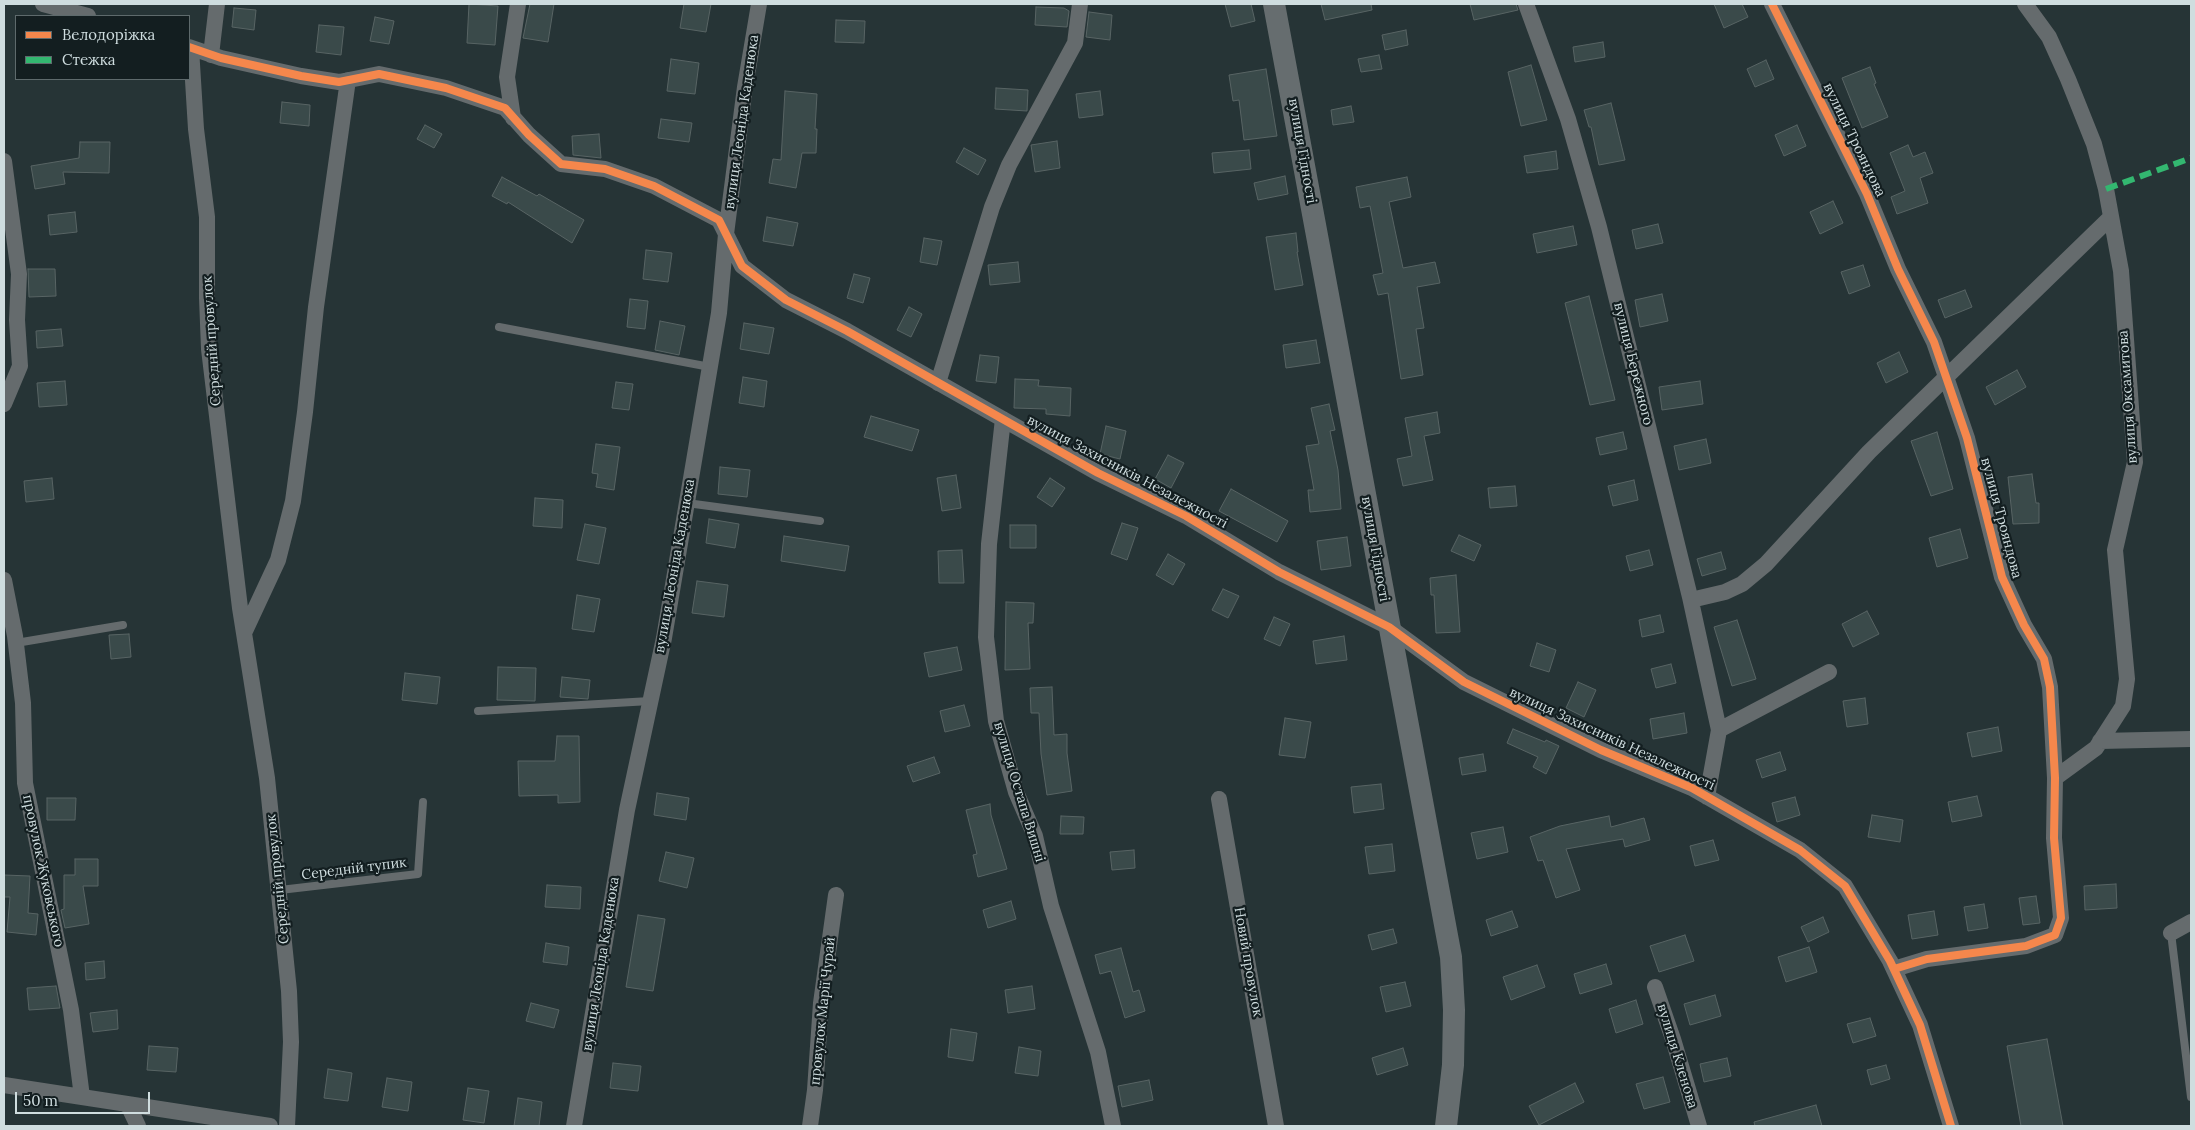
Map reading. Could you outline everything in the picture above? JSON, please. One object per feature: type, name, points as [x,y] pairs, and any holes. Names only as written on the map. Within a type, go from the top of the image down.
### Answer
[{"type":"street","points":[[43,4],[84,15]]},
{"type":"street","points":[[211,55],[217,4]]},
{"type":"street","points":[[513,118],[507,76],[518,4]]},
{"type":"street","name":"вулиця Леоніда Каденюка","points":[[574,1126],[627,810],[664,638],[719,313],[726,234],[745,88],[759,4]]},
{"type":"street","points":[[938,382],[992,207],[1009,165],[1075,43],[1080,4]]},
{"type":"street","name":"вулиця Гідності","points":[[1274,4],[1450,957],[1454,1010],[1454,1065],[1446,1126]]},
{"type":"street","name":"вулиця Бережного","points":[[1526,4],[1568,119],[1599,227],[1691,600],[1719,730],[1707,797]]},
{"type":"street","name":"вулиця Трояндова","points":[[1772,4],[1867,194],[1898,270],[1934,342],[1967,438],[2002,577],[2024,625],[2044,659],[2050,687],[2055,778],[2054,838],[2061,918],[2055,935],[2026,946],[1927,959],[1894,969]]},
{"type":"street","name":"вулиця Оксамитова","points":[[2025,4],[2049,37],[2094,144],[2111,217],[2120,271],[2135,462],[2115,550],[2128,679],[2123,706],[2096,748],[2055,778]]},
{"type":"street","name":"вулиця Захисників Незалежності","points":[[190,47],[211,55],[301,76],[339,82],[379,74],[446,88],[505,108],[561,164],[605,169],[654,186],[719,220],[742,266],[786,300],[938,382],[1098,473],[1186,516],[1279,572],[1389,627],[1464,682],[1601,750],[1692,788],[1800,850],[1845,886],[1894,969],[1920,1025],[1951,1126]]},
{"type":"street","name":"Середній провулок","points":[[190,47],[196,129],[207,217],[209,349],[244,633],[267,778],[290,991],[291,1042],[287,1126]]},
{"type":"street","points":[[244,633],[278,560],[293,500],[316,307],[348,80]]},
{"type":"street","points":[[4,160],[19,274],[20,366],[4,404]]},
{"type":"street","points":[[1691,600],[1725,592],[1742,584],[1766,564],[1868,452],[2111,217]]},
{"type":"street","name":"вулиця Остапа Вишні","points":[[1003,419],[989,544],[986,637],[996,721],[1016,792],[1035,836],[1051,906],[1098,1052],[1113,1126]]},
{"type":"street","name":"провулок Жуковського","points":[[4,580],[16,643],[23,703],[25,783],[71,1010],[82,1098]]},
{"type":"street","points":[[1719,730],[1829,672]]},
{"type":"street","points":[[2100,741],[2191,739]]},
{"type":"street","name":"Новий провулок","points":[[1219,799],[1276,1126]]},
{"type":"street","name":"провулок Марії Чурай","points":[[810,1126],[815,1090],[821,1003],[836,895]]},
{"type":"street","points":[[2171,933],[2191,922]]},
{"type":"street","name":"вулиця Кленова","points":[[1655,987],[1699,1126]]},
{"type":"street","points":[[4,1086],[270,1126]]},
{"type":"street","points":[[128,1104],[138,1126]]},
{"type":"lane","points":[[499,327],[710,367]]},
{"type":"lane","points":[[687,503],[820,521]]},
{"type":"lane","points":[[16,643],[123,625]]},
{"type":"lane","points":[[478,711],[650,701]]},
{"type":"lane","name":"Середній тупик","points":[[280,890],[418,874],[423,802]]},
{"type":"lane","points":[[2171,933],[2191,1097]]},
{"type":"building","points":[[469,4],[498,6],[495,45],[467,43]]},
{"type":"building","points":[[530,4],[554,4],[548,42],[523,38]]},
{"type":"building","points":[[684,4],[711,4],[706,32],[680,28]]},
{"type":"building","points":[[1225,4],[1251,4],[1255,21],[1231,27]]},
{"type":"building","points":[[1321,4],[1371,4],[1372,10],[1325,20]]},
{"type":"building","points":[[1470,4],[1516,4],[1518,10],[1474,20]]},
{"type":"building","points":[[1714,4],[1742,4],[1748,17],[1724,28]]},
{"type":"building","points":[[1036,7],[1064,8],[1069,11],[1067,27],[1035,25]]},
{"type":"building","points":[[234,8],[256,10],[254,30],[232,27]]},
{"type":"building","points":[[1089,12],[1112,15],[1110,40],[1086,37]]},
{"type":"building","points":[[375,17],[394,21],[389,44],[370,41]]},
{"type":"building","points":[[836,20],[865,21],[864,43],[835,42]]},
{"type":"building","points":[[319,25],[344,27],[341,55],[316,52]]},
{"type":"building","points":[[1406,30],[1408,45],[1385,50],[1382,35]]},
{"type":"building","points":[[1603,42],[1605,57],[1575,62],[1573,47]]},
{"type":"building","points":[[1379,55],[1382,69],[1361,72],[1358,59]]},
{"type":"building","points":[[671,59],[699,63],[695,94],[667,91]]},
{"type":"building","points":[[1766,60],[1774,79],[1755,87],[1747,69]]},
{"type":"building","points":[[1531,65],[1547,120],[1521,126],[1508,72]]},
{"type":"building","points":[[1870,67],[1876,83],[1874,84],[1888,117],[1862,128],[1842,78]]},
{"type":"building","points":[[1266,69],[1277,136],[1244,140],[1239,100],[1233,101],[1229,75]]},
{"type":"building","points":[[996,88],[1028,90],[1027,111],[995,109]]},
{"type":"building","points":[[785,91],[817,94],[816,153],[802,153],[796,188],[769,183],[773,159],[781,160]]},
{"type":"building","points":[[1100,91],[1103,115],[1079,118],[1076,94]]},
{"type":"building","points":[[282,102],[310,105],[309,126],[280,123]]},
{"type":"building","points":[[1611,103],[1625,160],[1599,165],[1591,127],[1589,127],[1584,110]]},
{"type":"building","points":[[1351,106],[1354,122],[1333,125],[1331,110]]},
{"type":"building","points":[[661,119],[692,123],[689,142],[658,138]]},
{"type":"building","points":[[425,125],[442,134],[434,148],[417,139]]},
{"type":"building","points":[[1797,125],[1806,146],[1784,156],[1775,135]]},
{"type":"building","points":[[599,134],[601,158],[573,155],[572,136]]},
{"type":"building","points":[[1057,141],[1060,168],[1035,172],[1031,145]]},
{"type":"building","points":[[80,142],[110,142],[109,173],[63,172],[65,184],[35,189],[31,166],[79,158]]},
{"type":"building","points":[[1908,145],[1913,157],[1925,152],[1933,173],[1920,178],[1928,203],[1897,214],[1891,197],[1905,191],[1890,153]]},
{"type":"building","points":[[964,148],[986,160],[978,175],[956,162]]},
{"type":"building","points":[[1249,150],[1251,169],[1214,173],[1212,153]]},
{"type":"building","points":[[1556,151],[1558,169],[1527,173],[1524,156]]},
{"type":"building","points":[[1285,176],[1288,194],[1258,200],[1254,183]]},
{"type":"building","points":[[502,177],[537,196],[539,194],[584,220],[572,243],[508,202],[507,204],[492,196]]},
{"type":"building","points":[[1407,177],[1411,197],[1389,202],[1403,268],[1435,262],[1440,283],[1417,287],[1424,328],[1416,329],[1423,375],[1401,379],[1388,293],[1378,295],[1373,275],[1383,273],[1370,206],[1360,208],[1356,187]]},
{"type":"building","points":[[1833,201],[1843,223],[1820,234],[1810,212]]},
{"type":"building","points":[[75,212],[77,232],[50,235],[48,215]]},
{"type":"building","points":[[767,217],[798,223],[793,246],[763,241]]},
{"type":"building","points":[[1658,224],[1663,243],[1636,249],[1632,230]]},
{"type":"building","points":[[1573,226],[1577,245],[1537,253],[1533,234]]},
{"type":"building","points":[[1296,233],[1297,252],[1303,285],[1275,290],[1266,237]]},
{"type":"building","points":[[924,238],[942,241],[937,265],[920,262]]},
{"type":"building","points":[[646,250],[672,253],[668,282],[643,279]]},
{"type":"building","points":[[1018,262],[1020,282],[990,285],[988,265]]},
{"type":"building","points":[[1863,265],[1870,286],[1849,294],[1841,272]]},
{"type":"building","points":[[28,269],[55,269],[56,296],[29,297]]},
{"type":"building","points":[[854,274],[870,278],[863,303],[847,298]]},
{"type":"building","points":[[1965,290],[1972,307],[1945,318],[1938,300]]},
{"type":"building","points":[[1662,294],[1668,321],[1640,327],[1635,300]]},
{"type":"building","points":[[1589,296],[1615,400],[1590,405],[1565,303]]},
{"type":"building","points":[[630,299],[648,301],[645,329],[627,327]]},
{"type":"building","points":[[909,307],[922,314],[911,337],[897,330]]},
{"type":"building","points":[[660,321],[685,326],[679,355],[655,350]]},
{"type":"building","points":[[744,323],[774,328],[769,354],[740,349]]},
{"type":"building","points":[[61,329],[63,346],[37,348],[36,331]]},
{"type":"building","points":[[1316,340],[1320,363],[1286,368],[1283,345]]},
{"type":"building","points":[[1899,352],[1908,372],[1886,383],[1877,363]]},
{"type":"building","points":[[980,355],[999,357],[996,383],[976,381]]},
{"type":"building","points":[[2017,370],[2026,387],[1995,405],[1986,387]]},
{"type":"building","points":[[743,377],[767,381],[764,407],[739,403]]},
{"type":"building","points":[[1015,379],[1039,380],[1038,386],[1071,388],[1070,416],[1046,414],[1046,409],[1014,408]]},
{"type":"building","points":[[65,381],[67,405],[39,407],[37,383]]},
{"type":"building","points":[[1700,381],[1703,404],[1662,410],[1659,387]]},
{"type":"building","points":[[616,382],[633,384],[629,410],[612,408]]},
{"type":"building","points":[[1329,404],[1335,430],[1330,431],[1338,470],[1341,509],[1310,512],[1308,490],[1314,490],[1306,446],[1319,444],[1311,408]]},
{"type":"building","points":[[1437,412],[1440,433],[1424,436],[1433,480],[1403,486],[1397,459],[1412,456],[1405,418]]},
{"type":"building","points":[[871,416],[919,430],[912,451],[864,437]]},
{"type":"building","points":[[1106,426],[1126,431],[1120,459],[1100,454]]},
{"type":"building","points":[[1623,432],[1627,449],[1600,455],[1596,438]]},
{"type":"building","points":[[1937,432],[1953,489],[1931,496],[1911,441]]},
{"type":"building","points":[[1706,439],[1711,463],[1679,470],[1674,446]]},
{"type":"building","points":[[596,444],[620,447],[614,490],[596,487],[598,474],[592,473]]},
{"type":"building","points":[[1168,455],[1184,463],[1171,488],[1155,479]]},
{"type":"building","points":[[720,467],[750,470],[747,497],[718,494]]},
{"type":"building","points":[[2032,474],[2036,503],[2039,503],[2039,523],[2013,524],[2008,477]]},
{"type":"building","points":[[956,475],[961,508],[942,511],[937,478]]},
{"type":"building","points":[[52,478],[54,499],[26,502],[24,481]]},
{"type":"building","points":[[1050,478],[1065,488],[1052,507],[1037,497]]},
{"type":"building","points":[[1634,480],[1638,500],[1613,506],[1608,486]]},
{"type":"building","points":[[1515,486],[1517,506],[1490,508],[1488,488]]},
{"type":"building","points":[[1231,489],[1288,521],[1277,542],[1219,511]]},
{"type":"building","points":[[535,498],[563,500],[562,528],[533,526]]},
{"type":"building","points":[[709,519],[739,524],[735,548],[706,543]]},
{"type":"building","points":[[1122,523],[1138,528],[1127,560],[1111,554]]},
{"type":"building","points":[[585,524],[606,528],[599,564],[577,560]]},
{"type":"building","points":[[1010,525],[1036,525],[1036,548],[1010,548]]},
{"type":"building","points":[[1960,529],[1968,558],[1937,567],[1929,538]]},
{"type":"building","points":[[1459,535],[1481,545],[1474,561],[1451,551]]},
{"type":"building","points":[[784,536],[849,546],[845,571],[781,561]]},
{"type":"building","points":[[1347,537],[1351,566],[1321,570],[1317,541]]},
{"type":"building","points":[[962,550],[964,583],[939,583],[938,551]]},
{"type":"building","points":[[1649,550],[1653,565],[1630,571],[1626,556]]},
{"type":"building","points":[[1721,552],[1726,569],[1702,576],[1697,559]]},
{"type":"building","points":[[1168,554],[1185,564],[1173,585],[1156,575]]},
{"type":"building","points":[[1456,575],[1460,632],[1436,633],[1434,595],[1431,595],[1430,578]]},
{"type":"building","points":[[697,581],[728,585],[724,617],[692,613]]},
{"type":"building","points":[[1223,589],[1239,596],[1228,618],[1212,610]]},
{"type":"building","points":[[577,595],[600,599],[594,632],[572,629]]},
{"type":"building","points":[[1006,602],[1034,603],[1033,623],[1028,623],[1030,669],[1005,670]]},
{"type":"building","points":[[1867,611],[1879,634],[1853,647],[1842,624]]},
{"type":"building","points":[[1660,615],[1664,632],[1642,637],[1639,620]]},
{"type":"building","points":[[1274,617],[1290,624],[1280,646],[1264,639]]},
{"type":"building","points":[[1737,620],[1756,679],[1732,686],[1714,627]]},
{"type":"building","points":[[129,634],[131,657],[111,659],[109,635]]},
{"type":"building","points":[[1344,636],[1347,660],[1316,664],[1313,641]]},
{"type":"building","points":[[1537,643],[1556,650],[1549,672],[1530,666]]},
{"type":"building","points":[[957,647],[962,670],[929,677],[924,653]]},
{"type":"building","points":[[1671,664],[1676,683],[1656,688],[1651,669]]},
{"type":"building","points":[[498,667],[536,668],[535,701],[497,700]]},
{"type":"building","points":[[405,673],[440,677],[437,704],[402,700]]},
{"type":"building","points":[[562,677],[590,680],[588,699],[560,697]]},
{"type":"building","points":[[1578,682],[1596,690],[1584,717],[1566,708]]},
{"type":"building","points":[[1052,687],[1054,735],[1067,734],[1067,753],[1072,791],[1047,795],[1041,754],[1039,713],[1031,713],[1030,688]]},
{"type":"building","points":[[1865,698],[1868,724],[1847,727],[1843,701]]},
{"type":"building","points":[[964,705],[970,726],[945,732],[940,711]]},
{"type":"building","points":[[1684,713],[1687,733],[1653,739],[1650,719]]},
{"type":"building","points":[[1285,718],[1311,722],[1305,758],[1279,755]]},
{"type":"building","points":[[1998,727],[2002,751],[1972,757],[1967,733]]},
{"type":"building","points":[[1513,729],[1559,746],[1546,774],[1533,767],[1538,757],[1507,743]]},
{"type":"building","points":[[557,736],[579,736],[580,802],[558,803],[558,795],[519,796],[518,761],[555,761]]},
{"type":"building","points":[[1780,752],[1786,770],[1762,778],[1756,760]]},
{"type":"building","points":[[1483,754],[1486,771],[1462,775],[1459,758]]},
{"type":"building","points":[[934,757],[940,773],[913,782],[907,766]]},
{"type":"building","points":[[1381,784],[1384,809],[1354,813],[1351,787]]},
{"type":"building","points":[[657,793],[689,798],[686,820],[654,815]]},
{"type":"building","points":[[1977,796],[1982,816],[1952,822],[1948,802]]},
{"type":"building","points":[[1795,797],[1800,815],[1777,822],[1772,803]]},
{"type":"building","points":[[47,798],[76,798],[75,820],[47,820]]},
{"type":"building","points":[[990,804],[991,815],[1007,869],[978,877],[973,855],[977,854],[966,810]]},
{"type":"building","points":[[1872,815],[1903,820],[1900,842],[1868,837]]},
{"type":"building","points":[[1061,816],[1084,817],[1083,834],[1060,834]]},
{"type":"building","points":[[1609,816],[1611,827],[1644,818],[1650,840],[1625,847],[1623,839],[1566,849],[1580,890],[1556,898],[1543,860],[1538,861],[1530,837],[1560,826]]},
{"type":"building","points":[[1503,827],[1508,852],[1477,859],[1471,833]]},
{"type":"building","points":[[1713,840],[1719,860],[1695,866],[1690,846]]},
{"type":"building","points":[[1392,844],[1395,871],[1369,874],[1365,847]]},
{"type":"building","points":[[1134,850],[1135,868],[1112,870],[1110,852]]},
{"type":"building","points":[[666,852],[694,858],[687,888],[659,881]]},
{"type":"building","points":[[75,859],[98,859],[98,886],[83,886],[89,924],[65,928],[61,910],[64,909],[64,875],[75,875]]},
{"type":"building","points":[[4,875],[30,876],[28,913],[38,914],[36,935],[7,932],[10,897],[4,897]]},
{"type":"building","points":[[2116,884],[2117,908],[2085,910],[2084,886]]},
{"type":"building","points":[[547,885],[581,887],[580,909],[545,907]]},
{"type":"building","points":[[2036,896],[2040,923],[2023,925],[2019,898]]},
{"type":"building","points":[[1011,901],[1016,919],[988,928],[983,910]]},
{"type":"building","points":[[1984,904],[1988,928],[1968,931],[1964,907]]},
{"type":"building","points":[[1512,911],[1518,927],[1491,936],[1486,920]]},
{"type":"building","points":[[1934,911],[1938,935],[1912,939],[1908,915]]},
{"type":"building","points":[[638,915],[665,919],[653,991],[626,987]]},
{"type":"building","points":[[1823,917],[1829,932],[1808,942],[1801,927]]},
{"type":"building","points":[[1393,929],[1397,943],[1372,950],[1368,935]]},
{"type":"building","points":[[1685,935],[1694,961],[1659,972],[1650,946]]},
{"type":"building","points":[[546,943],[569,947],[567,965],[543,962]]},
{"type":"building","points":[[1809,947],[1817,972],[1786,982],[1778,957]]},
{"type":"building","points":[[1121,948],[1133,992],[1139,990],[1145,1011],[1125,1018],[1111,971],[1100,974],[1095,955]]},
{"type":"building","points":[[104,961],[105,978],[86,980],[85,963]]},
{"type":"building","points":[[1606,964],[1612,984],[1580,994],[1574,974]]},
{"type":"building","points":[[1537,965],[1545,987],[1511,1000],[1503,977]]},
{"type":"building","points":[[1405,982],[1411,1006],[1386,1012],[1380,987]]},
{"type":"building","points":[[56,986],[60,1008],[29,1010],[27,988]]},
{"type":"building","points":[[1032,986],[1035,1009],[1008,1013],[1005,990]]},
{"type":"building","points":[[1715,995],[1721,1016],[1690,1025],[1684,1004]]},
{"type":"building","points":[[1636,1000],[1643,1024],[1616,1033],[1609,1009]]},
{"type":"building","points":[[531,1003],[559,1010],[554,1028],[526,1021]]},
{"type":"building","points":[[117,1010],[118,1029],[93,1032],[90,1013]]},
{"type":"building","points":[[1870,1018],[1876,1036],[1853,1043],[1847,1024]]},
{"type":"building","points":[[951,1029],[977,1033],[973,1061],[948,1057]]},
{"type":"building","points":[[2047,1039],[2063,1126],[2021,1126],[2007,1046]]},
{"type":"building","points":[[149,1046],[178,1048],[176,1072],[147,1070]]},
{"type":"building","points":[[1019,1047],[1041,1051],[1038,1076],[1015,1073]]},
{"type":"building","points":[[1403,1048],[1408,1065],[1377,1075],[1372,1058]]},
{"type":"building","points":[[1727,1058],[1731,1076],[1704,1082],[1700,1064]]},
{"type":"building","points":[[613,1063],[641,1066],[638,1091],[610,1088]]},
{"type":"building","points":[[1886,1065],[1890,1079],[1871,1085],[1867,1070]]},
{"type":"building","points":[[328,1069],[352,1073],[348,1101],[324,1098]]},
{"type":"building","points":[[1663,1077],[1670,1102],[1644,1109],[1636,1084]]},
{"type":"building","points":[[387,1078],[412,1082],[408,1111],[382,1107]]},
{"type":"building","points":[[1149,1080],[1153,1100],[1122,1107],[1118,1086]]},
{"type":"building","points":[[1575,1083],[1584,1102],[1539,1125],[1529,1106]]},
{"type":"building","points":[[468,1088],[489,1091],[484,1123],[463,1120]]},
{"type":"building","points":[[518,1098],[542,1102],[539,1126],[514,1126]]},
{"type":"building","points":[[1816,1105],[1822,1126],[1755,1126],[1754,1122]]},
{"type":"marked path","points":[[2106,189],[2191,158]]},
{"type":"cycle path","points":[[1772,4],[1867,194],[1898,269],[1934,342],[1967,438],[2002,577],[2024,625],[2044,659],[2050,687],[2055,778],[2054,838],[2061,918],[2055,935],[2026,946],[1927,959],[1894,969]]},
{"type":"cycle path","points":[[190,47],[221,58],[301,76],[339,82],[379,74],[446,88],[505,108],[529,135],[561,164],[605,169],[654,186],[719,220],[742,266],[786,300],[847,331],[1098,473],[1186,516],[1279,572],[1389,627],[1464,682],[1601,750],[1692,788],[1800,850],[1845,886],[1890,961],[1920,1025],[1951,1126]]}]
